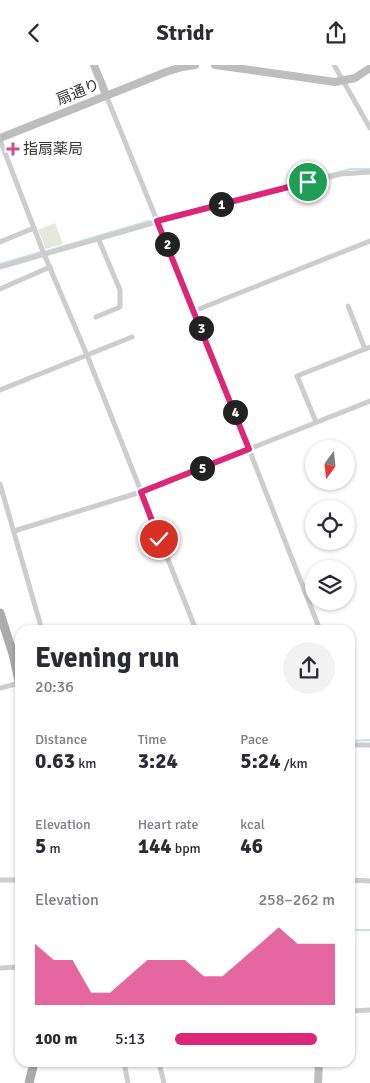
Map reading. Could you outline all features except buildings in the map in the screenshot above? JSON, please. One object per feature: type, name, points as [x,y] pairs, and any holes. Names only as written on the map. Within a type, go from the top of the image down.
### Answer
[{"type":"main road","points":[[0,613],[4,640],[15,670]]},
{"type":"main road","points":[[29,1083],[33,1067]]},
{"type":"street","points":[[94,65],[318,625]]},
{"type":"street","name":"扇通り","points":[[0,139],[166,72],[195,65]]},
{"type":"street","points":[[215,65],[330,82],[355,78],[370,68]]},
{"type":"street","points":[[334,65],[370,128]]},
{"type":"street","points":[[0,139],[44,254],[87,355],[194,625]]},
{"type":"street","points":[[0,267],[157,221],[341,174],[370,172]]},
{"type":"street","points":[[0,242],[34,228]]},
{"type":"street","points":[[96,317],[120,307],[120,290],[98,238]]},
{"type":"street","points":[[194,311],[370,241]]},
{"type":"street","points":[[0,289],[50,267]]},
{"type":"street","points":[[316,422],[298,376],[367,348],[348,306]]},
{"type":"street","points":[[0,390],[132,337]]},
{"type":"street","points":[[14,531],[141,492],[370,401]]},
{"type":"street","points":[[0,484],[41,625]]},
{"type":"street","points":[[0,688],[15,685]]},
{"type":"street","points":[[355,745],[370,745]]},
{"type":"street","points":[[0,880],[15,880]]},
{"type":"street","points":[[355,880],[370,881]]},
{"type":"street","points":[[0,968],[15,967]]},
{"type":"street","points":[[355,1011],[370,1010]]},
{"type":"street","points":[[125,1067],[128,1083]]},
{"type":"street","points":[[160,1067],[164,1083]]},
{"type":"street","points":[[318,1083],[319,1067]]},
{"type":"shaded area","points":[[55,223],[63,244],[46,249],[38,230]]},
{"type":"waterway","points":[[160,217],[351,169],[370,169]]},
{"type":"waterway","points":[[44,252],[149,221]]},
{"type":"waterway","points":[[0,264],[41,252]]},
{"type":"waterway","points":[[355,741],[370,740]]},
{"type":"waterway","points":[[355,930],[370,930]]},
{"type":"place","name":"指扇薬局","points":[[13,149]]},
{"type":"route","points":[[159,539],[141,492],[249,449],[157,221],[308,182]]}]
